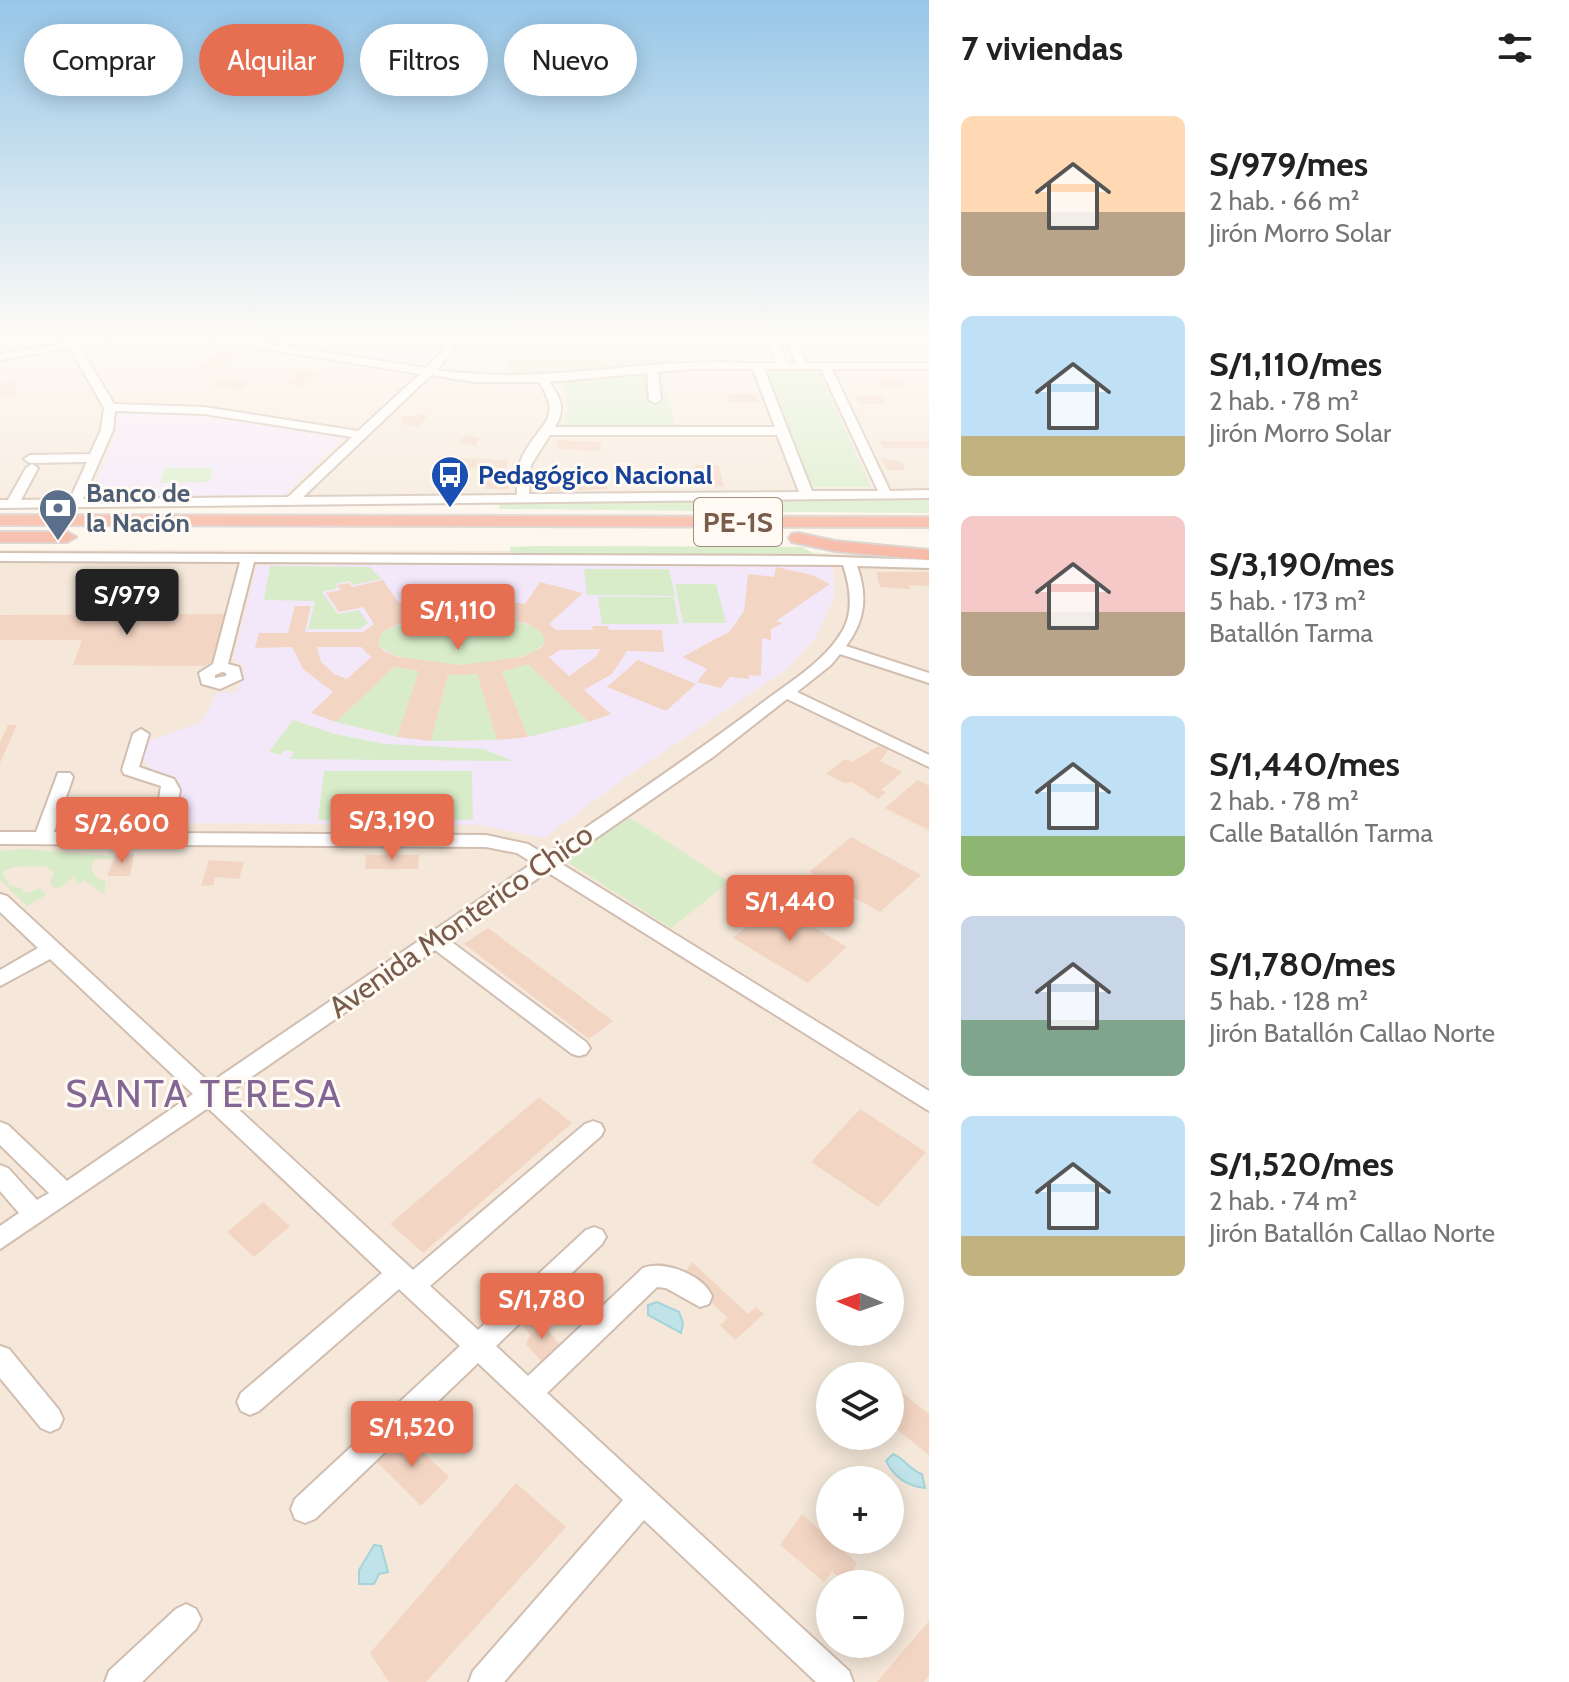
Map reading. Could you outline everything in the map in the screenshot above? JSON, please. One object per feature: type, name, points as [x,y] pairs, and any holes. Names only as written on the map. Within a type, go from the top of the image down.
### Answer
[{"type":"highway","name":"PE-1S","points":[[0,520],[929,522]]},
{"type":"highway","name":"PE-1S","points":[[0,537],[929,538]]},
{"type":"highway","points":[[798,538],[835,546],[929,555]]},
{"type":"street","points":[[74,504],[107,430],[109,413]]},
{"type":"street","points":[[244,413],[359,435]]},
{"type":"street","points":[[290,502],[382,413]]},
{"type":"street","points":[[523,496],[525,464],[558,413]]},
{"type":"street","points":[[777,413],[806,493]]},
{"type":"street","points":[[847,413],[885,493]]},
{"type":"street","points":[[549,431],[784,431]]},
{"type":"street","points":[[6,504],[31,463],[95,458]]},
{"type":"street","points":[[6,504],[929,494]]},
{"type":"street","points":[[0,557],[929,564]]},
{"type":"street","points":[[199,676],[220,667],[248,558]]},
{"type":"street","name":"Avenida Monterico Chico","points":[[0,1239],[707,753],[787,693],[839,649],[850,631],[858,601],[857,585],[848,561]]},
{"type":"street","points":[[839,649],[929,678]]},
{"type":"street","points":[[787,693],[929,762]]},
{"type":"street","points":[[141,734],[130,770],[168,783],[171,790],[162,839]]},
{"type":"street","points":[[43,838],[64,777]]},
{"type":"street","points":[[0,838],[486,841],[522,848],[929,1102]]},
{"type":"street","points":[[0,901],[211,1094],[838,1682]]},
{"type":"street","points":[[434,939],[579,1048]]},
{"type":"street","points":[[0,979],[52,949]]},
{"type":"street","points":[[250,1402],[593,1130]]},
{"type":"street","points":[[0,1131],[65,1194]]},
{"type":"street","points":[[0,1175],[35,1214]]},
{"type":"street","points":[[305,1509],[594,1237]]},
{"type":"street","points":[[529,1393],[652,1276],[670,1278],[700,1296]]},
{"type":"street","points":[[0,1358],[50,1419]]},
{"type":"street","points":[[484,1682],[643,1499]]},
{"type":"street","points":[[120,1682],[186,1619]]},
{"type":"shaded area","points":[[0,413],[929,413],[929,506],[438,504],[0,507]]},
{"type":"shaded area","points":[[114,413],[185,413],[343,438],[284,495],[92,496],[117,429]]},
{"type":"shaded area","points":[[0,550],[785,551],[929,559],[929,1682],[0,1682]]},
{"type":"shaded area","points":[[257,565],[833,565],[834,598],[816,637],[787,669],[622,780],[544,838],[479,825],[173,823],[181,782],[155,774],[144,761],[143,743],[202,722],[217,693],[237,692],[244,667],[233,659]]},
{"type":"green space","points":[[672,413],[675,425],[563,426],[567,414]]},
{"type":"green space","points":[[783,413],[838,413],[871,487],[811,487]]},
{"type":"green space","points":[[165,468],[213,468],[209,482],[160,483]]},
{"type":"green space","points":[[929,500],[929,513],[500,509],[499,504]]},
{"type":"green space","points":[[510,547],[802,547],[816,555],[510,555]]},
{"type":"green space","points":[[270,566],[370,567],[381,579],[353,585],[349,581],[335,584],[338,588],[322,592],[338,614],[359,610],[368,623],[360,629],[308,629],[315,601],[264,600]]},
{"type":"green space","points":[[584,569],[669,569],[675,596],[587,595]]},
{"type":"green space","points":[[675,584],[716,584],[726,623],[683,623]]},
{"type":"green space","points":[[598,597],[674,597],[679,624],[602,624]]},
{"type":"green space","points":[[467,615],[510,620],[536,627],[545,642],[533,652],[513,659],[462,665],[410,660],[378,644],[382,632],[402,623]]},
{"type":"green space","points":[[528,664],[589,722],[528,737],[502,672]]},
{"type":"green space","points":[[394,667],[419,671],[397,737],[336,722]]},
{"type":"green space","points":[[477,674],[497,740],[431,741],[448,675]]},
{"type":"green space","points":[[293,720],[335,734],[385,744],[484,749],[513,761],[290,759],[294,752],[284,750],[281,755],[269,752]]},
{"type":"green space","points":[[324,771],[472,771],[473,820],[318,820]]},
{"type":"green space","points":[[629,817],[729,882],[671,928],[563,859]]},
{"type":"green space","points":[[24,849],[111,856],[110,859],[95,859],[91,868],[96,877],[106,882],[104,894],[84,880],[79,884],[73,877],[61,887],[54,888],[50,883],[54,873],[45,866],[14,867],[4,871],[3,875],[10,886],[23,888],[22,891],[27,893],[40,888],[46,895],[27,906],[0,880],[0,851]]},
{"type":"water","points":[[657,1302],[679,1312],[683,1323],[681,1333],[648,1315],[648,1305]]},
{"type":"water","points":[[893,1454],[901,1459],[922,1474],[925,1488],[904,1481],[904,1466],[889,1466],[886,1461]]},
{"type":"water","points":[[374,1545],[381,1546],[388,1572],[379,1574],[374,1584],[359,1584],[359,1570]]},
{"type":"building","points":[[421,413],[428,416],[418,427],[401,424],[403,416]]},
{"type":"building","points":[[467,435],[480,438],[475,446],[458,442]]},
{"type":"building","points":[[557,440],[601,442],[601,451],[556,449]]},
{"type":"building","points":[[880,441],[929,441],[929,448],[884,448]]},
{"type":"building","points":[[442,457],[508,460],[506,470],[439,467]]},
{"type":"building","points":[[881,458],[901,462],[906,470],[887,470]]},
{"type":"building","points":[[694,465],[719,465],[724,487],[698,485]]},
{"type":"building","points":[[506,470],[509,489],[485,489],[483,471]]},
{"type":"building","points":[[605,480],[608,489],[539,492],[536,482]]},
{"type":"building","points":[[776,567],[812,575],[830,584],[776,621],[783,623],[771,629],[771,640],[762,638],[761,676],[749,675],[749,679],[730,677],[721,688],[697,682],[707,669],[682,657],[729,632],[744,611],[748,574],[774,577]]},
{"type":"building","points":[[876,572],[929,572],[929,586],[909,585],[910,589],[880,587]]},
{"type":"building","points":[[383,580],[398,602],[464,596],[525,604],[540,582],[583,593],[549,624],[556,630],[593,630],[592,626],[608,626],[609,630],[662,630],[664,652],[627,651],[612,674],[584,690],[611,714],[589,722],[528,664],[502,672],[528,737],[497,740],[477,674],[448,675],[431,741],[397,737],[419,671],[394,667],[336,722],[311,713],[333,692],[303,669],[292,647],[255,648],[259,633],[288,633],[295,606],[311,606],[305,632],[363,632],[374,624],[363,607],[339,612],[326,593],[341,590],[337,585],[349,583],[352,587]],"holes":[[[467,615],[526,623],[542,633],[545,642],[541,648],[522,657],[462,665],[398,657],[384,651],[378,644],[382,632],[398,624],[427,617]],[[317,647],[361,647],[371,657],[347,679],[334,674],[321,662]],[[600,649],[596,657],[569,676],[549,657],[560,650]]]},
{"type":"building","points":[[228,614],[217,660],[204,666],[73,665],[82,640],[0,640],[0,615]]},
{"type":"building","points":[[638,660],[696,684],[666,711],[607,687]]},
{"type":"building","points":[[8,725],[17,725],[0,763],[0,742]]},
{"type":"building","points":[[879,746],[888,750],[880,761],[902,772],[881,790],[886,792],[878,799],[852,782],[844,783],[826,774],[845,759],[852,762]]},
{"type":"building","points":[[918,780],[929,786],[929,830],[885,808]]},
{"type":"building","points":[[851,837],[921,875],[880,912],[809,872]]},
{"type":"building","points":[[116,854],[134,854],[130,876],[107,876]]},
{"type":"building","points":[[366,855],[419,855],[418,869],[365,869]]},
{"type":"building","points":[[209,860],[244,862],[239,879],[214,877],[214,885],[201,886]]},
{"type":"building","points":[[773,903],[847,947],[808,983],[733,938]]},
{"type":"building","points":[[488,928],[613,1021],[589,1039],[464,944]]},
{"type":"building","points":[[539,1097],[572,1123],[423,1253],[390,1224]]},
{"type":"building","points":[[860,1109],[926,1152],[878,1207],[811,1162]]},
{"type":"building","points":[[263,1202],[290,1226],[254,1257],[227,1232]]},
{"type":"building","points":[[692,1262],[748,1314],[756,1307],[764,1314],[735,1340],[720,1325],[728,1318],[683,1276]]},
{"type":"building","points":[[534,1314],[565,1351],[545,1366],[526,1344],[530,1335],[521,1323]]},
{"type":"building","points":[[904,1394],[929,1414],[929,1455],[904,1435]]},
{"type":"building","points":[[402,1432],[449,1477],[421,1506],[375,1460]]},
{"type":"building","points":[[516,1483],[566,1527],[426,1682],[389,1682],[370,1653]]},
{"type":"building","points":[[802,1514],[816,1526],[816,1554],[847,1554],[857,1563],[853,1570],[816,1570],[816,1575],[780,1545]]},
{"type":"building","points":[[929,1621],[929,1676],[924,1682],[877,1682],[897,1658],[904,1658],[904,1650]]},
{"type":"place","name":"Pedagógico Nacional","points":[[450,509]]},
{"type":"place","name":"Banco de la Nación","points":[[58,542]]},
{"type":"district","name":"SANTA TERESA","points":[[204,1094]]}]
